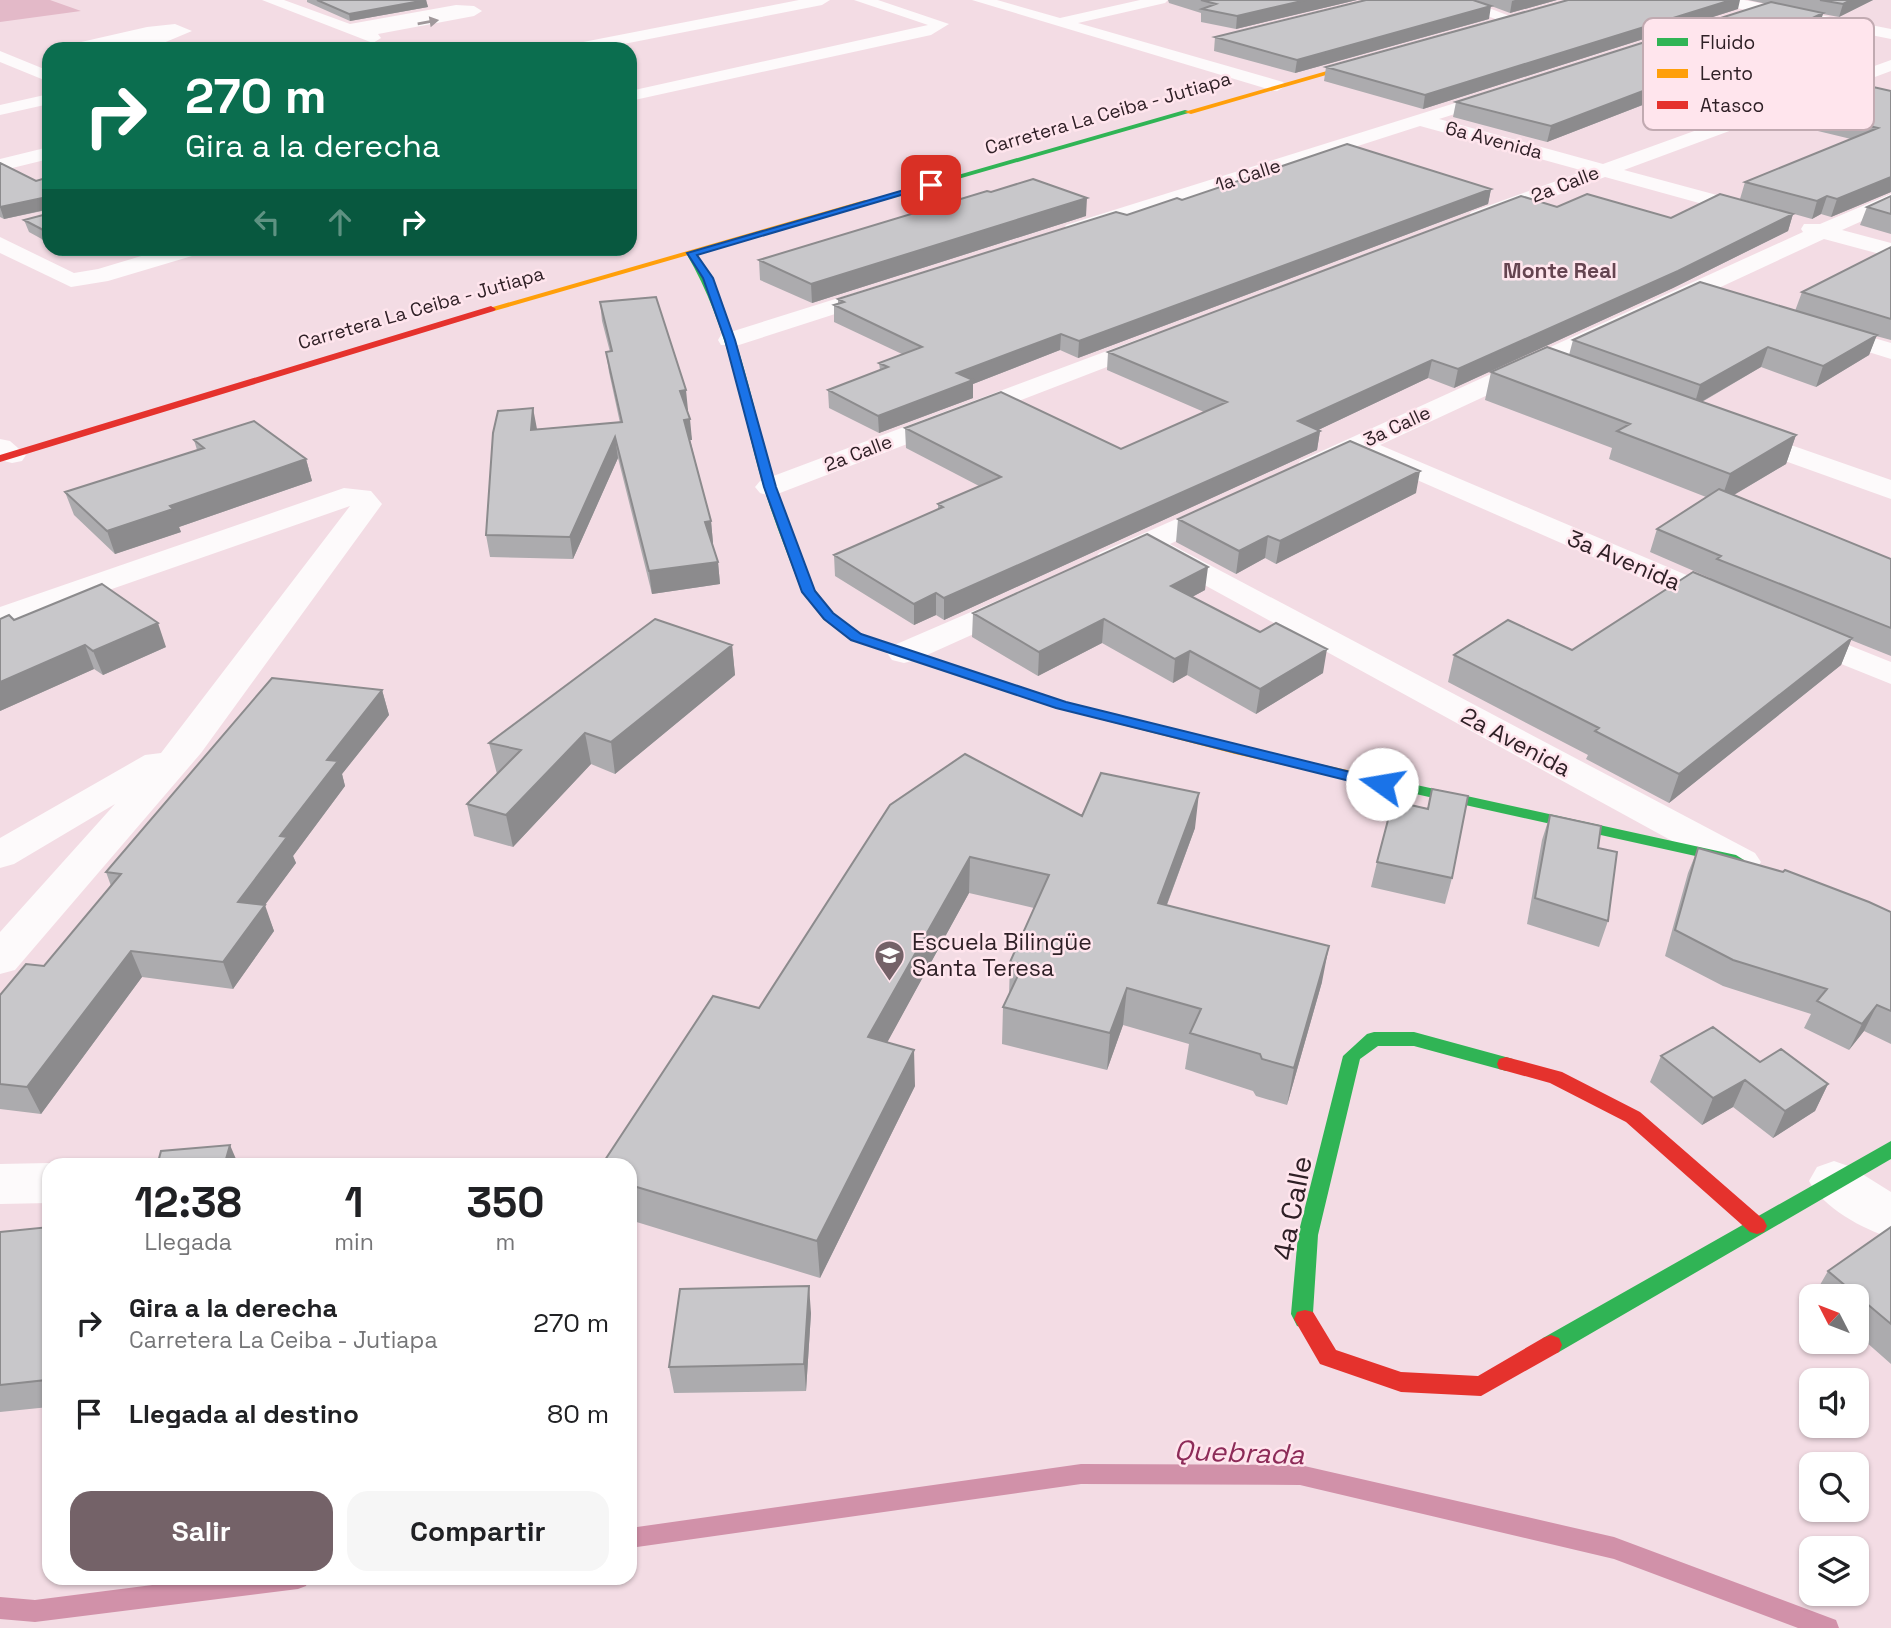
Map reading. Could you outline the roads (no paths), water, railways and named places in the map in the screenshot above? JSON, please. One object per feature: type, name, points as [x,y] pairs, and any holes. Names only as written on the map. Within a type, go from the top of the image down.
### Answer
[{"type":"street","points":[[270,0],[382,42]]},
{"type":"street","points":[[609,42],[822,0]]},
{"type":"street","points":[[637,94],[931,30],[941,24],[862,0]]},
{"type":"street","points":[[980,0],[1277,86]]},
{"type":"street","points":[[1023,0],[1197,46],[1301,80]]},
{"type":"street","points":[[1060,23],[1160,0]]},
{"type":"street","points":[[1453,0],[1518,18]]},
{"type":"street","points":[[1721,0],[1810,18]]},
{"type":"street","points":[[1737,18],[1765,9]]},
{"type":"street","points":[[456,10],[474,11],[356,31],[456,10]]},
{"type":"street","points":[[1486,27],[1518,18]]},
{"type":"street","points":[[105,42],[118,39]]},
{"type":"street","name":"Carretera La Ceiba - Jutiapa","points":[[4,453],[513,302],[1393,54]]},
{"type":"street","points":[[5,61],[42,56]]},
{"type":"street","points":[[5,61],[42,74]]},
{"type":"street","name":"2a Calle","points":[[1874,71],[1891,65]]},
{"type":"street","name":"1a Calle","points":[[1048,238],[1526,86]]},
{"type":"street","points":[[0,110],[42,101]]},
{"type":"street","name":"6a Avenida","points":[[1420,120],[1770,217]]},
{"type":"street","name":"2a Calle","points":[[1459,225],[1712,130]]},
{"type":"street","points":[[0,165],[42,155]]},
{"type":"street","name":"3a Calle","points":[[1283,480],[1694,289],[1810,228],[1891,200]]},
{"type":"street","points":[[1810,228],[1891,250]]},
{"type":"street","points":[[4,234],[71,279],[78,280],[165,256]]},
{"type":"street","points":[[691,253],[708,278],[730,340],[770,487],[809,592],[828,616],[856,637],[1061,705],[1235,750],[1455,801],[1736,860]]},
{"type":"street","points":[[730,340],[902,285]]},
{"type":"street","points":[[1694,289],[1733,302]]},
{"type":"street","points":[[1799,322],[1891,351]]},
{"type":"street","name":"2a Calle","points":[[770,487],[1173,333]]},
{"type":"street","points":[[1539,362],[1578,376]]},
{"type":"street","points":[[1721,428],[1891,490]]},
{"type":"street","name":"3a Avenida","points":[[1357,445],[1891,674]]},
{"type":"street","points":[[0,618],[344,497],[361,497],[367,504],[188,746],[0,959]]},
{"type":"street","points":[[1087,571],[1246,497]]},
{"type":"street","name":"2a Avenida","points":[[1148,543],[1736,860],[1775,877]]},
{"type":"street","points":[[904,653],[1038,593]]},
{"type":"street","points":[[0,855],[188,746]]},
{"type":"street","name":"4a Calle","points":[[1757,1226],[1633,1117],[1555,1077],[1414,1039],[1374,1039],[1352,1056],[1308,1235],[1303,1314],[1328,1357],[1401,1382],[1481,1386],[1891,1149]]},
{"type":"street","points":[[1834,1181],[1891,1218]]},
{"type":"street","points":[[0,1184],[42,1183]]},
{"type":"waterway","name":"Quebrada","points":[[637,1537],[1081,1474],[1300,1475],[1614,1548],[1828,1628]]},
{"type":"waterway","name":"Quebrada","points":[[0,1608],[35,1611],[242,1585]]},
{"type":"place","name":"Escuela Bilingüe Santa Teresa","points":[[889,982]]},
{"type":"district","name":"Monte Real","points":[[1560,270]]}]
